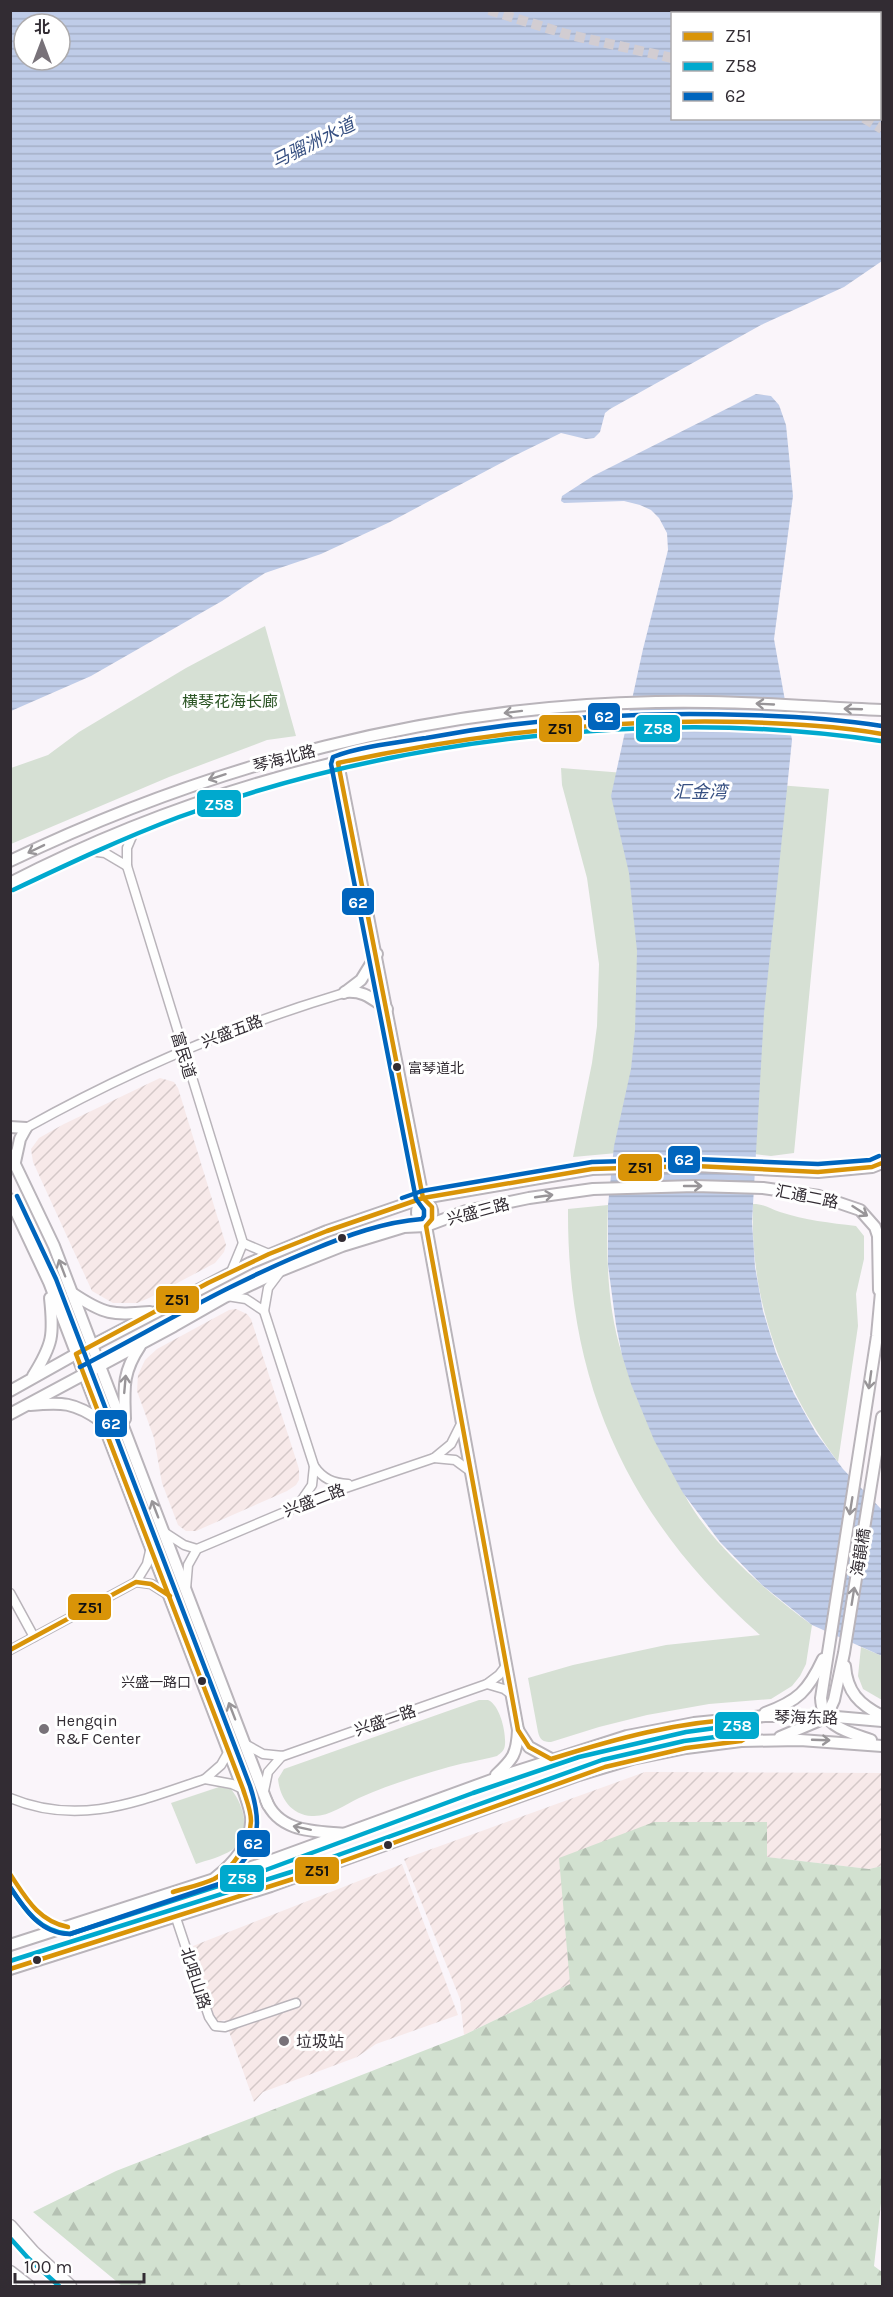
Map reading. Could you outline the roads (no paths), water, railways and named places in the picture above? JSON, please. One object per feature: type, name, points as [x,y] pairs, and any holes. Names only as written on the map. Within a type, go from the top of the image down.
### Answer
[{"type":"main road","points":[[10,2226],[33,2252],[70,2286]]},
{"type":"main road","points":[[10,2272],[28,2286]]},
{"type":"street","name":"琴海北路","points":[[10,861],[149,801],[277,759],[334,744],[412,728],[571,706],[697,702],[882,710]]},
{"type":"street","name":"琴海北路","points":[[10,883],[136,827],[228,794],[338,763],[438,742],[573,725],[697,721],[821,727],[882,734]]},
{"type":"street","points":[[338,763],[423,1198],[432,1207],[432,1220],[426,1226],[518,1730],[514,1756],[490,1780]]},
{"type":"street","points":[[127,866],[127,848],[136,827]]},
{"type":"street","points":[[81,850],[105,853],[127,866]]},
{"type":"street","name":"富民道","points":[[127,866],[243,1243]]},
{"type":"street","points":[[344,993],[361,980],[376,954]]},
{"type":"street","points":[[344,993],[367,994],[387,1009]]},
{"type":"street","name":"兴盛五路","points":[[27,1128],[88,1094],[182,1050],[262,1019],[344,993]]},
{"type":"street","points":[[10,1127],[27,1128],[20,1139],[13,1159],[54,1246],[266,1799],[280,1819],[297,1828],[345,1834]]},
{"type":"street","name":"汇通二路","points":[[592,1169],[661,1166],[829,1171],[872,1167],[882,1162]]},
{"type":"street","name":"兴盛三路","points":[[10,1391],[231,1272],[327,1231],[423,1198],[592,1169]]},
{"type":"street","name":"汇通二路","points":[[593,1189],[695,1186],[763,1188],[819,1196],[860,1210],[869,1218],[878,1236],[879,1301]]},
{"type":"street","name":"兴盛三路","points":[[10,1414],[225,1297],[282,1270],[383,1233],[404,1227],[426,1226],[476,1208],[593,1189]]},
{"type":"street","points":[[10,1199],[48,1282],[151,1546],[251,1815],[248,1834],[239,1854],[215,1878]]},
{"type":"street","points":[[231,1272],[243,1243],[269,1254]]},
{"type":"street","points":[[282,1270],[268,1288],[264,1311],[314,1466],[330,1481],[353,1485]]},
{"type":"street","points":[[879,1301],[882,1281]]},
{"type":"street","points":[[32,1379],[51,1341],[53,1325],[48,1282]]},
{"type":"street","points":[[72,1292],[95,1308],[107,1313],[156,1312]]},
{"type":"street","points":[[225,1297],[246,1299],[264,1311]]},
{"type":"street","name":"海韻橋","points":[[825,1716],[821,1698],[877,1336],[879,1301]]},
{"type":"street","points":[[125,1430],[124,1379],[129,1363],[142,1343]]},
{"type":"street","points":[[26,1405],[72,1404],[101,1421]]},
{"type":"street","name":"海韻橋","points":[[844,1653],[880,1448],[882,1417]]},
{"type":"street","name":"兴盛二路","points":[[197,1549],[296,1506],[434,1458],[451,1444],[461,1424]]},
{"type":"street","points":[[434,1458],[455,1460],[470,1471]]},
{"type":"street","points":[[296,1506],[306,1496],[312,1485],[314,1466]]},
{"type":"street","points":[[164,1532],[184,1545],[197,1549],[188,1565],[186,1589]]},
{"type":"street","points":[[10,1650],[136,1582],[147,1564],[151,1546]]},
{"type":"street","points":[[136,1582],[151,1584],[170,1596]]},
{"type":"street","points":[[10,1593],[34,1637]]},
{"type":"street","points":[[756,1716],[785,1706],[801,1695],[811,1683],[828,1651]]},
{"type":"street","points":[[771,1740],[811,1725],[825,1716],[834,1700],[844,1653]]},
{"type":"street","points":[[844,1653],[847,1680],[852,1693],[865,1706],[882,1716]]},
{"type":"street","name":"兴盛一路","points":[[283,1756],[487,1684],[500,1675],[506,1665]]},
{"type":"street","points":[[487,1684],[504,1689],[511,1694]]},
{"type":"street","points":[[825,1716],[837,1728],[882,1745]]},
{"type":"street","name":"琴海东路","points":[[10,1946],[345,1834],[490,1780],[605,1742],[694,1722],[740,1717],[825,1716],[882,1721]]},
{"type":"street","points":[[740,1717],[746,1719],[753,1729],[747,1740],[741,1742]]},
{"type":"street","points":[[518,1730],[530,1747],[551,1760]]},
{"type":"street","name":"琴海东路","points":[[10,1969],[293,1879],[605,1767],[668,1751],[741,1742],[830,1741],[882,1745]]},
{"type":"street","points":[[245,1744],[263,1754],[283,1756]]},
{"type":"street","points":[[10,1798],[60,1811],[96,1811],[131,1804],[206,1779],[221,1765],[229,1751]]},
{"type":"street","points":[[266,1799],[268,1772],[283,1756]]},
{"type":"street","points":[[206,1779],[232,1784],[243,1789]]},
{"type":"street","name":"北咀山路","points":[[176,1916],[209,2017],[215,2026],[225,2027],[296,2003]]},
{"type":"water","name":"马骝洲水道","points":[[11,10],[882,11],[882,261],[844,287],[761,325],[610,409],[605,413],[600,432],[594,438],[586,439],[561,433],[390,522],[321,554],[265,573],[222,601],[91,676],[11,711]]},
{"type":"water","name":"汇金湾","points":[[756,394],[771,396],[779,405],[786,425],[793,496],[774,639],[792,740],[764,1013],[752,1222],[755,1267],[763,1311],[776,1353],[794,1394],[816,1433],[843,1469],[882,1510],[882,1656],[812,1625],[762,1585],[720,1542],[683,1493],[654,1440],[631,1384],[616,1325],[608,1265],[608,1205],[614,1146],[631,1069],[635,1030],[637,951],[629,873],[611,796],[643,649],[668,550],[667,533],[659,518],[651,510],[640,505],[624,501],[564,503],[561,501],[562,496],[593,476]]},
{"type":"tunnel","points":[[489,10],[566,34],[671,58]]},
{"type":"tunnel","points":[[867,120],[882,129]]},
{"type":"place","name":"富琴道北","points":[[397,1067]]},
{"type":"place","name":"兴盛一路口","points":[[202,1681]]},
{"type":"place","name":"Hengqin R&F Center","points":[[44,1729]]},
{"type":"place","name":"垃圾站","points":[[284,2041]]},
{"type":"park label","name":"横琴花海长廊","points":[[230,701]]}]
